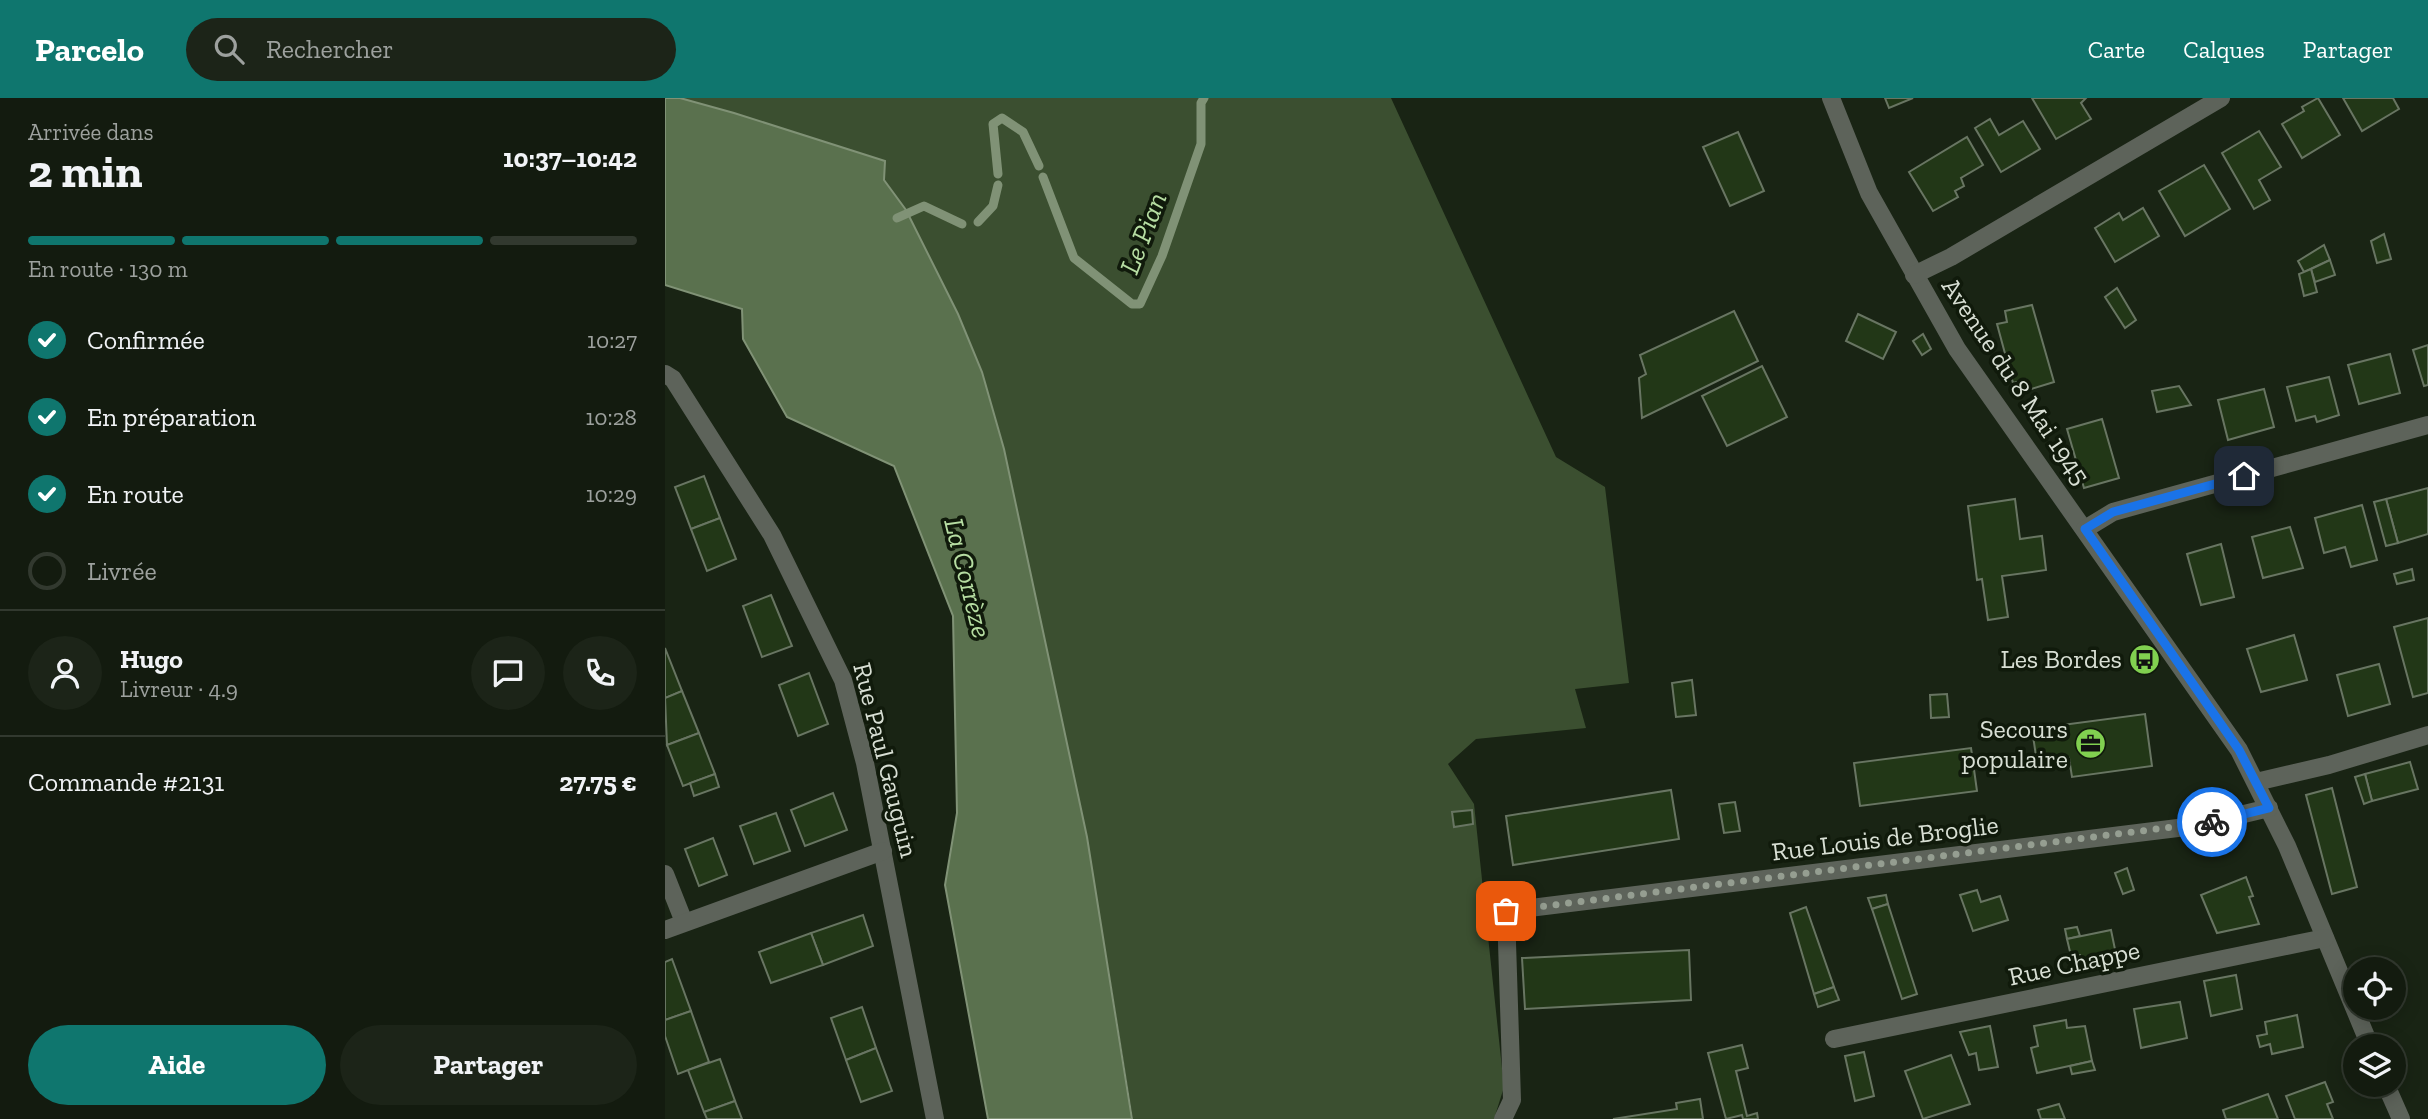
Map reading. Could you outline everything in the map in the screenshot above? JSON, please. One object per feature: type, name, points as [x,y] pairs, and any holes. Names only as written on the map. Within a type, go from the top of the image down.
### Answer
[{"type":"street","name":"Avenue du 8 Mai 1945","points":[[1831,98],[1869,193],[1957,349],[2239,750],[2269,808],[2365,1034]]},
{"type":"street","points":[[1915,275],[1951,257],[2221,98]]},
{"type":"street","name":"Rue Paul Gauguin","points":[[665,374],[673,380],[772,535],[821,629],[843,680],[865,762],[935,1119]]},
{"type":"street","points":[[2085,529],[2113,512],[2428,425]]},
{"type":"street","points":[[2256,782],[2329,765],[2428,735]]},
{"type":"street","name":"Rue Louis de Broglie","points":[[1503,1119],[1511,1100],[1512,1087],[1506,911],[2194,826],[2269,808]]},
{"type":"street","points":[[665,930],[883,851]]},
{"type":"street","points":[[665,874],[684,922]]},
{"type":"street","name":"Rue Chappe","points":[[1834,1039],[2325,938]]},
{"type":"street","points":[[2391,1097],[2401,1119]]},
{"type":"shaded area","points":[[680,98],[1391,98],[1556,457],[1605,487],[1629,683],[1575,689],[1586,728],[1476,739],[1448,764],[1474,804],[1504,1087],[1494,1119],[1133,1119],[1087,837],[1004,449],[982,372],[958,314],[906,210],[884,180],[885,161]]},
{"type":"water","name":"La Corrèze","points":[[665,98],[680,98],[734,113],[885,161],[884,180],[906,210],[958,314],[982,372],[1004,449],[1087,837],[1132,1119],[988,1119],[945,885],[957,813],[953,616],[894,466],[787,417],[743,339],[742,309],[665,285]]},
{"type":"building","points":[[1885,98],[1913,98],[1889,108]]},
{"type":"building","points":[[2032,98],[2086,98],[2081,103],[2091,119],[2056,139]]},
{"type":"building","points":[[2318,98],[2340,135],[2302,158],[2282,124],[2304,111],[2302,107]]},
{"type":"building","points":[[2343,98],[2393,98],[2399,109],[2362,131]]},
{"type":"building","points":[[1990,119],[1999,135],[2023,121],[2040,149],[2001,172],[1975,128]]},
{"type":"building","points":[[2259,131],[2281,167],[2259,180],[2270,200],[2254,209],[2222,153]]},
{"type":"building","points":[[1738,132],[1764,191],[1730,206],[1703,147]]},
{"type":"building","points":[[1967,137],[1983,165],[1961,178],[1964,186],[1955,191],[1958,197],[1933,211],[1909,172]]},
{"type":"building","points":[[2204,165],[2230,209],[2185,236],[2159,191]]},
{"type":"building","points":[[2143,208],[2159,236],[2115,262],[2095,228],[2119,213],[2123,220]]},
{"type":"building","points":[[2384,234],[2391,259],[2377,263],[2371,241]]},
{"type":"building","points":[[2324,245],[2330,260],[2304,272],[2298,261]]},
{"type":"building","points":[[2330,260],[2335,275],[2315,282],[2311,269]]},
{"type":"building","points":[[2311,269],[2317,292],[2304,296],[2299,274]]},
{"type":"building","points":[[2117,288],[2136,320],[2125,328],[2105,297]]},
{"type":"building","points":[[2032,305],[2054,382],[2028,390],[2026,380],[2013,383],[1997,324],[2007,322],[2005,311]]},
{"type":"building","points":[[1734,311],[1758,361],[1642,418],[1639,378],[1646,374],[1640,355]]},
{"type":"building","points":[[1858,314],[1896,332],[1883,359],[1846,341]]},
{"type":"building","points":[[1923,334],[1931,349],[1922,355],[1913,341]]},
{"type":"building","points":[[2428,345],[2428,385],[2424,386],[2413,350]]},
{"type":"building","points":[[2390,354],[2400,393],[2359,404],[2348,365]]},
{"type":"building","points":[[1762,366],[1787,417],[1727,446],[1702,396]]},
{"type":"building","points":[[2329,377],[2339,415],[2317,422],[2315,416],[2296,421],[2287,387]]},
{"type":"building","points":[[2179,386],[2191,405],[2157,412],[2152,391]]},
{"type":"building","points":[[2264,389],[2274,427],[2228,440],[2218,400]]},
{"type":"building","points":[[2102,419],[2119,478],[2084,488],[2067,429]]},
{"type":"building","points":[[704,476],[720,518],[691,529],[675,487]]},
{"type":"building","points":[[2428,488],[2428,534],[2398,543],[2386,499]]},
{"type":"building","points":[[2015,499],[2020,539],[2042,536],[2046,570],[2002,576],[2008,617],[1988,620],[1982,579],[1977,580],[1968,506]]},
{"type":"building","points":[[2386,499],[2398,543],[2386,546],[2374,502]]},
{"type":"building","points":[[2362,505],[2377,560],[2351,567],[2345,547],[2324,553],[2315,518]]},
{"type":"building","points":[[720,518],[736,559],[707,571],[691,529]]},
{"type":"building","points":[[2290,527],[2303,568],[2263,578],[2252,537]]},
{"type":"building","points":[[2221,544],[2234,597],[2201,605],[2187,554]]},
{"type":"building","points":[[2412,569],[2414,580],[2397,584],[2394,574]]},
{"type":"building","points":[[771,595],[792,646],[762,657],[743,606]]},
{"type":"building","points":[[2428,618],[2428,693],[2413,697],[2394,627]]},
{"type":"building","points":[[2294,635],[2307,680],[2261,692],[2247,649]]},
{"type":"building","points":[[665,648],[682,691],[665,698]]},
{"type":"building","points":[[2379,664],[2390,704],[2348,716],[2337,675]]},
{"type":"building","points":[[809,673],[828,724],[798,736],[779,685]]},
{"type":"building","points":[[1692,680],[1696,715],[1676,717],[1672,683]]},
{"type":"building","points":[[682,691],[699,733],[667,745],[665,698]]},
{"type":"building","points":[[1947,694],[1949,717],[1931,718],[1930,695]]},
{"type":"building","name":"Secours populaire","points":[[2145,714],[2152,766],[2072,777],[2069,758],[2037,763],[2032,729]]},
{"type":"building","points":[[699,733],[715,774],[683,786],[667,745]]},
{"type":"building","points":[[1971,748],[1977,791],[1860,806],[1854,763]]},
{"type":"building","points":[[2410,762],[2418,789],[2372,801],[2365,774]]},
{"type":"building","points":[[715,774],[719,787],[694,796],[690,783]]},
{"type":"building","points":[[2365,774],[2372,801],[2364,804],[2355,777]]},
{"type":"building","points":[[2332,788],[2357,887],[2332,894],[2306,795]]},
{"type":"building","points":[[1671,790],[1679,839],[1513,865],[1506,816]]},
{"type":"building","points":[[833,793],[847,830],[805,846],[791,810]]},
{"type":"building","points":[[1735,802],[1740,831],[1724,833],[1719,804]]},
{"type":"building","points":[[1472,810],[1473,824],[1454,827],[1452,812]]},
{"type":"building","points":[[776,813],[790,851],[754,864],[740,826]]},
{"type":"building","points":[[713,838],[727,875],[699,886],[685,849]]},
{"type":"building","points":[[2127,868],[2134,890],[2123,894],[2115,873]]},
{"type":"building","points":[[2246,877],[2253,896],[2249,897],[2259,924],[2217,933],[2201,895]]},
{"type":"building","points":[[1977,890],[1981,902],[2000,896],[2008,920],[1973,931],[1960,895]]},
{"type":"building","points":[[1886,895],[1888,904],[1872,909],[1868,898]]},
{"type":"building","points":[[1888,904],[1917,994],[1902,999],[1872,909]]},
{"type":"building","points":[[1806,907],[1834,987],[1814,994],[1790,913]]},
{"type":"building","points":[[863,915],[873,946],[823,965],[811,933]]},
{"type":"building","points":[[2077,927],[2080,936],[2067,939],[2065,929]]},
{"type":"building","points":[[2111,930],[2118,964],[2084,971],[2080,955],[2071,956],[2067,939]]},
{"type":"building","points":[[811,933],[823,965],[771,983],[759,952]]},
{"type":"building","points":[[1689,950],[1691,1000],[1525,1009],[1522,958]]},
{"type":"building","points":[[672,959],[691,1011],[665,1020],[665,962]]},
{"type":"building","points":[[2236,975],[2242,1009],[2211,1016],[2204,981]]},
{"type":"building","points":[[1834,987],[1839,1000],[1818,1007],[1814,994]]},
{"type":"building","points":[[2180,1002],[2187,1038],[2141,1048],[2134,1009]]},
{"type":"building","points":[[862,1007],[876,1048],[846,1060],[831,1018]]},
{"type":"building","points":[[691,1011],[709,1062],[678,1074],[665,1036],[665,1020]]},
{"type":"building","points":[[2297,1015],[2303,1047],[2272,1054],[2270,1044],[2260,1047],[2257,1036],[2267,1034],[2265,1022]]},
{"type":"building","points":[[2066,1020],[2067,1028],[2085,1026],[2092,1061],[2037,1073],[2031,1048],[2038,1046],[2034,1026]]},
{"type":"building","points":[[1990,1026],[1998,1067],[1979,1070],[1976,1053],[1969,1055],[1960,1032]]},
{"type":"building","points":[[1742,1045],[1748,1068],[1736,1071],[1747,1116],[1757,1113],[1758,1119],[1743,1119],[1742,1115],[1726,1119],[1708,1053]]},
{"type":"building","points":[[876,1048],[892,1091],[861,1102],[846,1060]]},
{"type":"building","points":[[1864,1052],[1874,1096],[1855,1101],[1845,1056]]},
{"type":"building","points":[[1951,1055],[1970,1104],[1923,1119],[1905,1071]]},
{"type":"building","points":[[720,1059],[735,1101],[704,1112],[688,1070]]},
{"type":"building","points":[[2092,1061],[2095,1070],[2072,1074],[2070,1066]]},
{"type":"building","points":[[2325,1082],[2333,1102],[2327,1104],[2333,1119],[2295,1119],[2286,1096]]},
{"type":"building","points":[[2268,1094],[2278,1119],[2226,1119],[2223,1110]]},
{"type":"building","points":[[1700,1099],[1703,1119],[1613,1119],[1677,1109],[1676,1103]]},
{"type":"building","points":[[735,1101],[742,1119],[707,1119],[704,1112]]},
{"type":"building","points":[[2059,1104],[2065,1119],[2041,1119],[2038,1110]]},
{"type":"waterway","name":"Le Pian","points":[[1043,177],[1074,258],[1132,304],[1140,304],[1162,256],[1201,144],[1201,103],[1204,98]]},
{"type":"waterway","name":"Le Pian","points":[[998,174],[993,124],[1002,118],[1023,132],[1039,166]]},
{"type":"waterway","name":"Le Pian","points":[[978,222],[993,206],[998,185]]},
{"type":"waterway","name":"Le Pian","points":[[897,218],[924,206],[962,224]]},
{"type":"way so far","points":[[1506,911],[2166,830],[2212,822]]},
{"type":"place","name":"Les Bordes","points":[[2145,659]]},
{"type":"place","name":"Secours populaire","points":[[2091,744]]},
{"type":"route","points":[[2212,822],[2269,808],[2239,750],[2085,529],[2113,512],[2244,476]]}]
